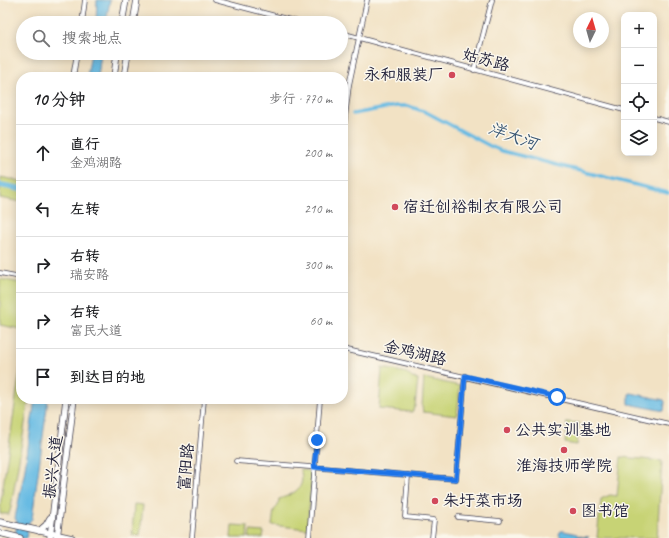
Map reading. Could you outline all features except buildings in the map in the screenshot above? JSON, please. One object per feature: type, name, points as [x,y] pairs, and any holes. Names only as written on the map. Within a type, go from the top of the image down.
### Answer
[{"type":"main road","points":[[123,16],[126,0]]},
{"type":"main road","points":[[134,16],[137,0]]},
{"type":"main road","points":[[115,72],[116,60]]},
{"type":"main road","points":[[125,72],[127,60]]},
{"type":"main road","name":"振兴大道","points":[[50,536],[65,404]]},
{"type":"main road","name":"振兴大道","points":[[58,536],[73,404]]},
{"type":"main road","points":[[38,530],[49,521],[53,510]]},
{"type":"main road","points":[[60,515],[62,528],[66,534],[75,538]]},
{"type":"main road","points":[[0,522],[38,530],[50,536],[71,538]]},
{"type":"main road","points":[[0,533],[20,538]]},
{"type":"street","points":[[83,16],[85,0]]},
{"type":"street","points":[[215,0],[276,16]]},
{"type":"street","points":[[348,93],[358,38],[367,0]]},
{"type":"street","points":[[474,70],[492,0]]},
{"type":"street","name":"姑苏路","points":[[348,35],[621,109]]},
{"type":"street","points":[[74,72],[76,60]]},
{"type":"street","points":[[657,119],[669,122]]},
{"type":"street","points":[[0,273],[16,276]]},
{"type":"street","name":"金鸡湖路","points":[[348,350],[669,424]]},
{"type":"street","points":[[236,461],[456,479],[465,376]]},
{"type":"street","name":"富阳路","points":[[192,538],[204,404]]},
{"type":"street","points":[[309,538],[320,404]]},
{"type":"street","points":[[408,475],[405,517],[434,520],[432,538]]},
{"type":"street","points":[[458,517],[500,521]]},
{"type":"green space","points":[[0,177],[16,180],[16,201],[0,198]]},
{"type":"green space","points":[[0,279],[16,282],[16,328],[0,325]]},
{"type":"green space","points":[[382,368],[407,373],[412,378],[418,379],[415,406],[412,412],[379,409]]},
{"type":"green space","points":[[424,378],[460,386],[457,416],[423,412]]},
{"type":"green space","points":[[16,398],[16,404],[28,404],[9,514],[0,514]]},
{"type":"green space","points":[[567,422],[579,423],[577,445],[565,443]]},
{"type":"green space","points":[[621,457],[662,461],[657,538],[597,538],[601,499],[610,495],[617,496]]},
{"type":"green space","points":[[300,469],[309,471],[312,476],[307,529],[272,525],[274,510],[278,506],[279,499],[290,495],[300,486],[302,476]]},
{"type":"green space","points":[[134,504],[143,505],[140,536],[132,535]]},
{"type":"green space","points":[[232,525],[248,526],[247,538],[231,538]]},
{"type":"green space","points":[[250,531],[264,532],[263,538],[249,538]]},
{"type":"water","points":[[97,0],[110,0],[107,16],[96,16]]},
{"type":"water","points":[[90,60],[100,60],[99,72],[88,72]]},
{"type":"water","points":[[631,393],[664,400],[664,411],[629,404],[629,394]]},
{"type":"water","points":[[34,404],[47,404],[32,519],[29,522],[26,538],[15,538],[17,522],[15,518],[24,475]]},
{"type":"water","points":[[561,531],[577,534],[578,536],[589,537],[561,538],[559,534]]},
{"type":"waterway","name":"洋大河","points":[[353,114],[396,106],[408,106],[426,112],[502,151],[668,193]]},
{"type":"waterway","name":"洋大河","points":[[0,185],[16,188]]},
{"type":"place","name":"永和服装厂","points":[[452,75]]},
{"type":"place","name":"宿迁创裕制衣有限公司","points":[[395,207]]},
{"type":"place","name":"公共实训基地","points":[[507,430]]},
{"type":"place","name":"淮海技师学院","points":[[564,450]]},
{"type":"place","name":"朱圩菜市场","points":[[435,501]]},
{"type":"place","name":"图书馆","points":[[573,511]]},
{"type":"route","points":[[317,440],[314,467],[456,479],[465,376],[557,397]]}]
